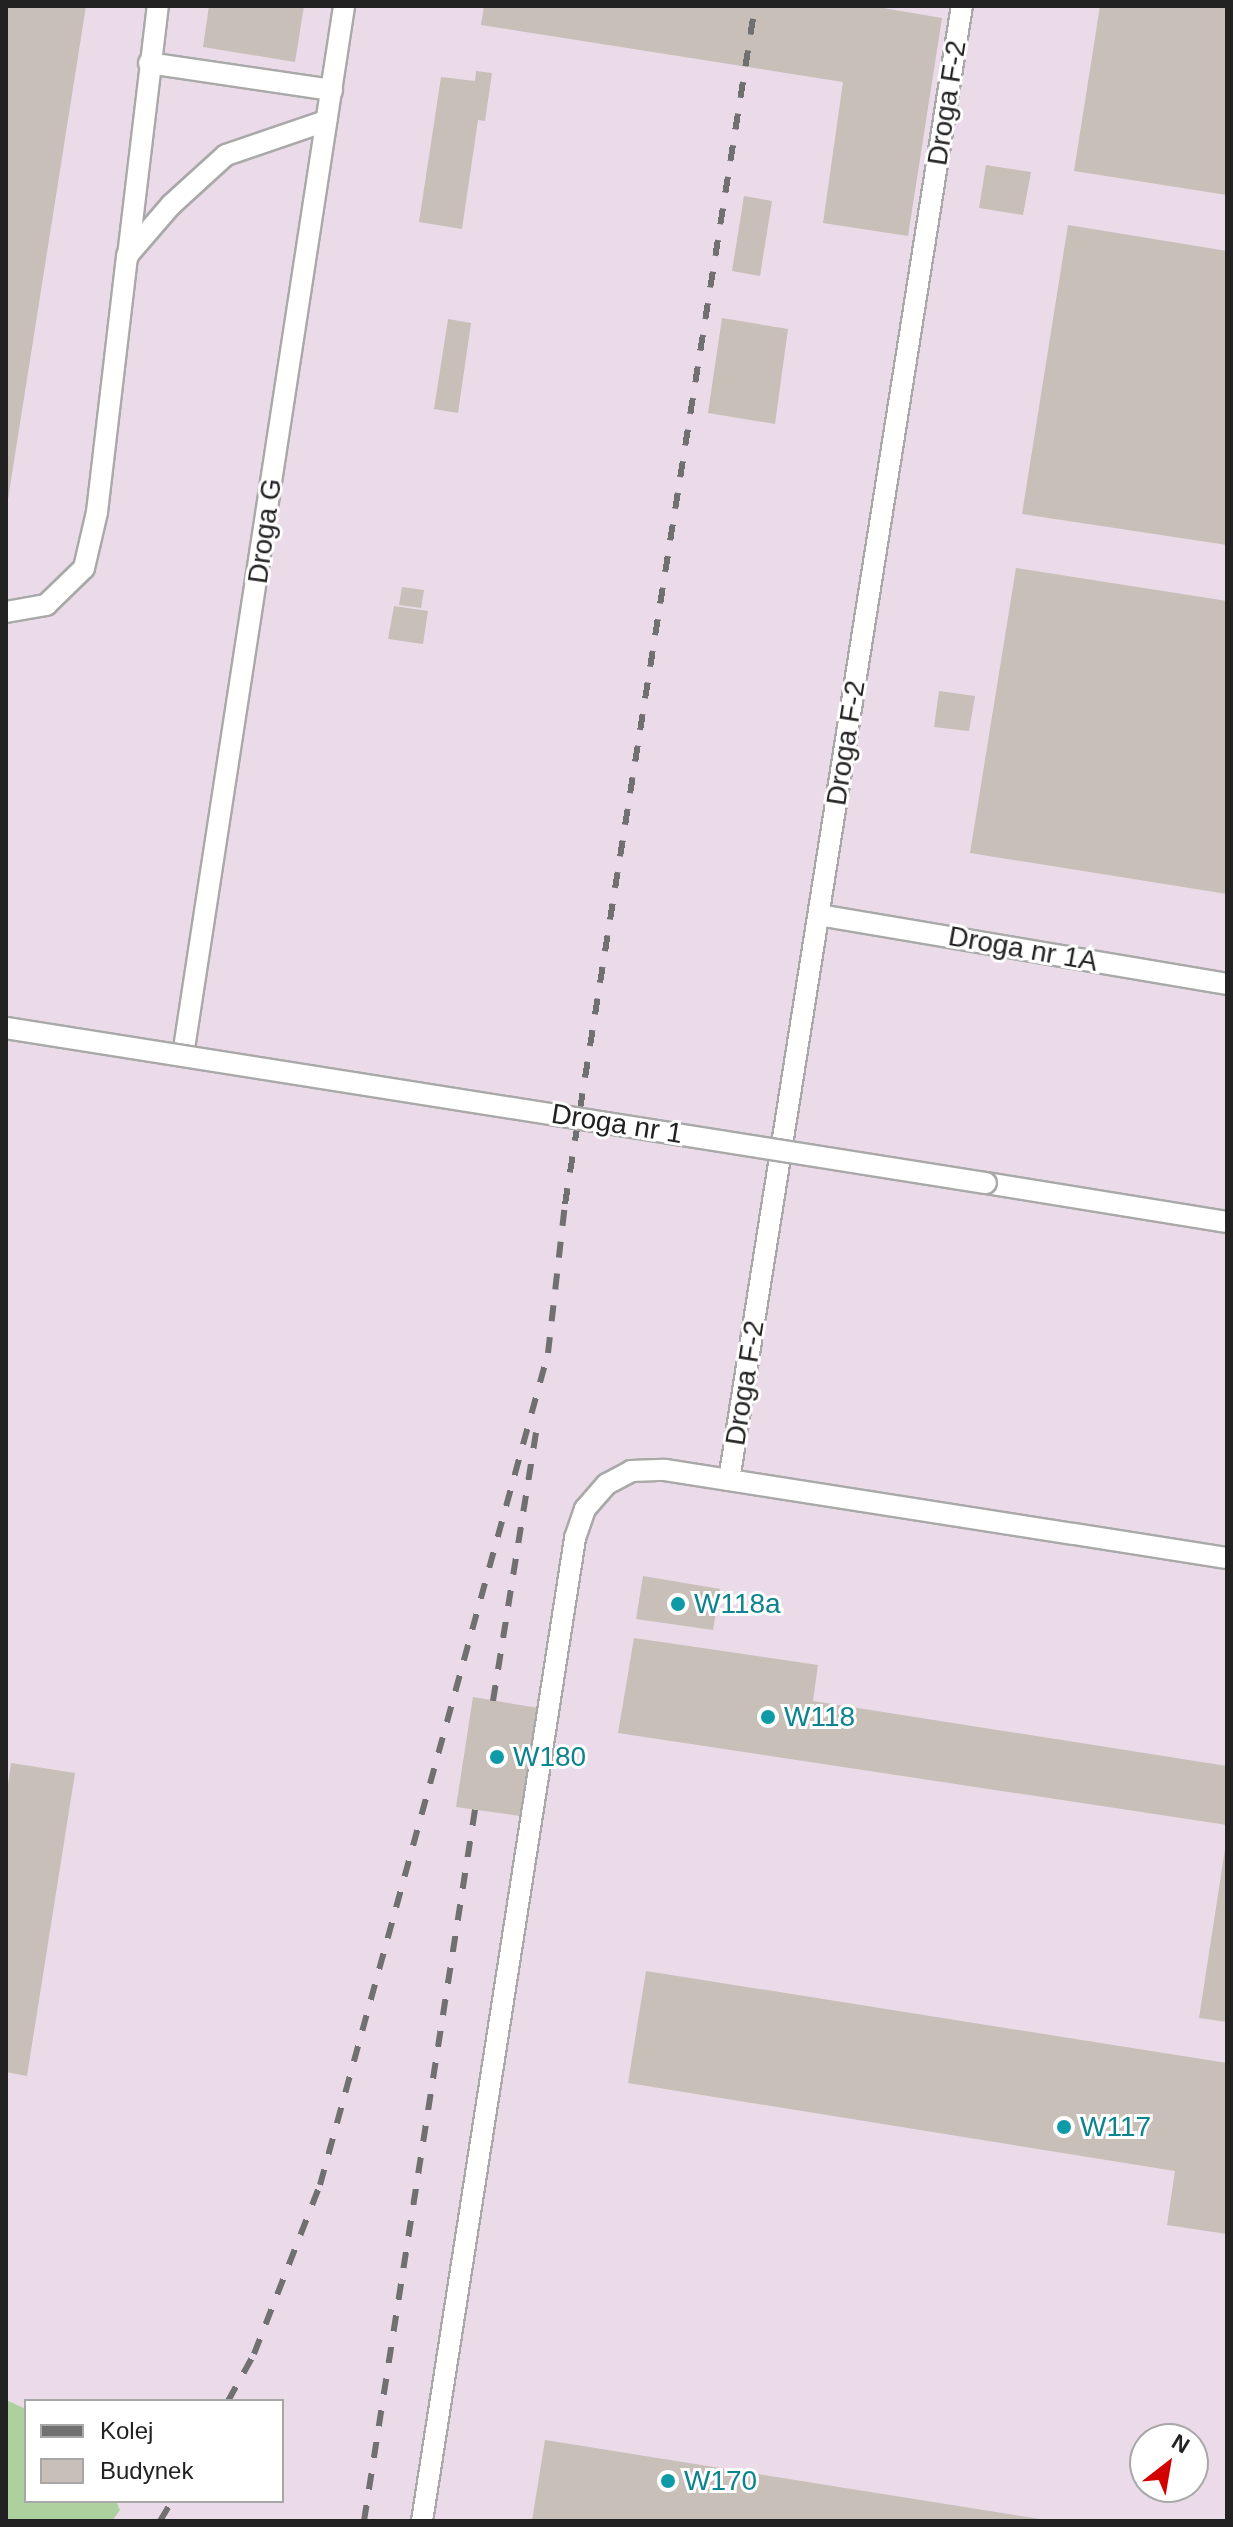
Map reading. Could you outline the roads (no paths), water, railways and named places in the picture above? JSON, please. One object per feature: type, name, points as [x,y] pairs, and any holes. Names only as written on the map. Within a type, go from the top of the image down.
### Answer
[{"type":"lane","points":[[6,612],[46,605],[84,568],[97,512],[158,6]]},
{"type":"lane","name":"Droga G","points":[[183,1055],[242,688],[344,6]]},
{"type":"lane","name":"Droga F-2","points":[[729,1480],[962,6]]},
{"type":"lane","points":[[149,63],[332,90]]},
{"type":"lane","points":[[127,256],[171,205],[226,155],[326,121]]},
{"type":"lane","name":"Droga nr 1A","points":[[819,915],[1227,984]]},
{"type":"lane","name":"Droga nr 1","points":[[6,1028],[1227,1222]]},
{"type":"lane","points":[[422,2521],[575,1538],[585,1509],[607,1484],[631,1471],[665,1470],[1227,1558]]},
{"type":"railway","points":[[229,2399],[254,2354],[320,2185],[548,1353],[565,1204],[755,6]]},
{"type":"railway","points":[[493,1701],[536,1432]]},
{"type":"railway","points":[[364,2521],[475,1810]]},
{"type":"railway","points":[[160,2521],[171,2503]]},
{"type":"place","name":"W118a","points":[[678,1604]]},
{"type":"place","name":"W118","points":[[768,1717]]},
{"type":"place","name":"W180","points":[[497,1757]]},
{"type":"place","name":"W117","points":[[1064,2127]]},
{"type":"place","name":"W170","points":[[668,2481]]}]
